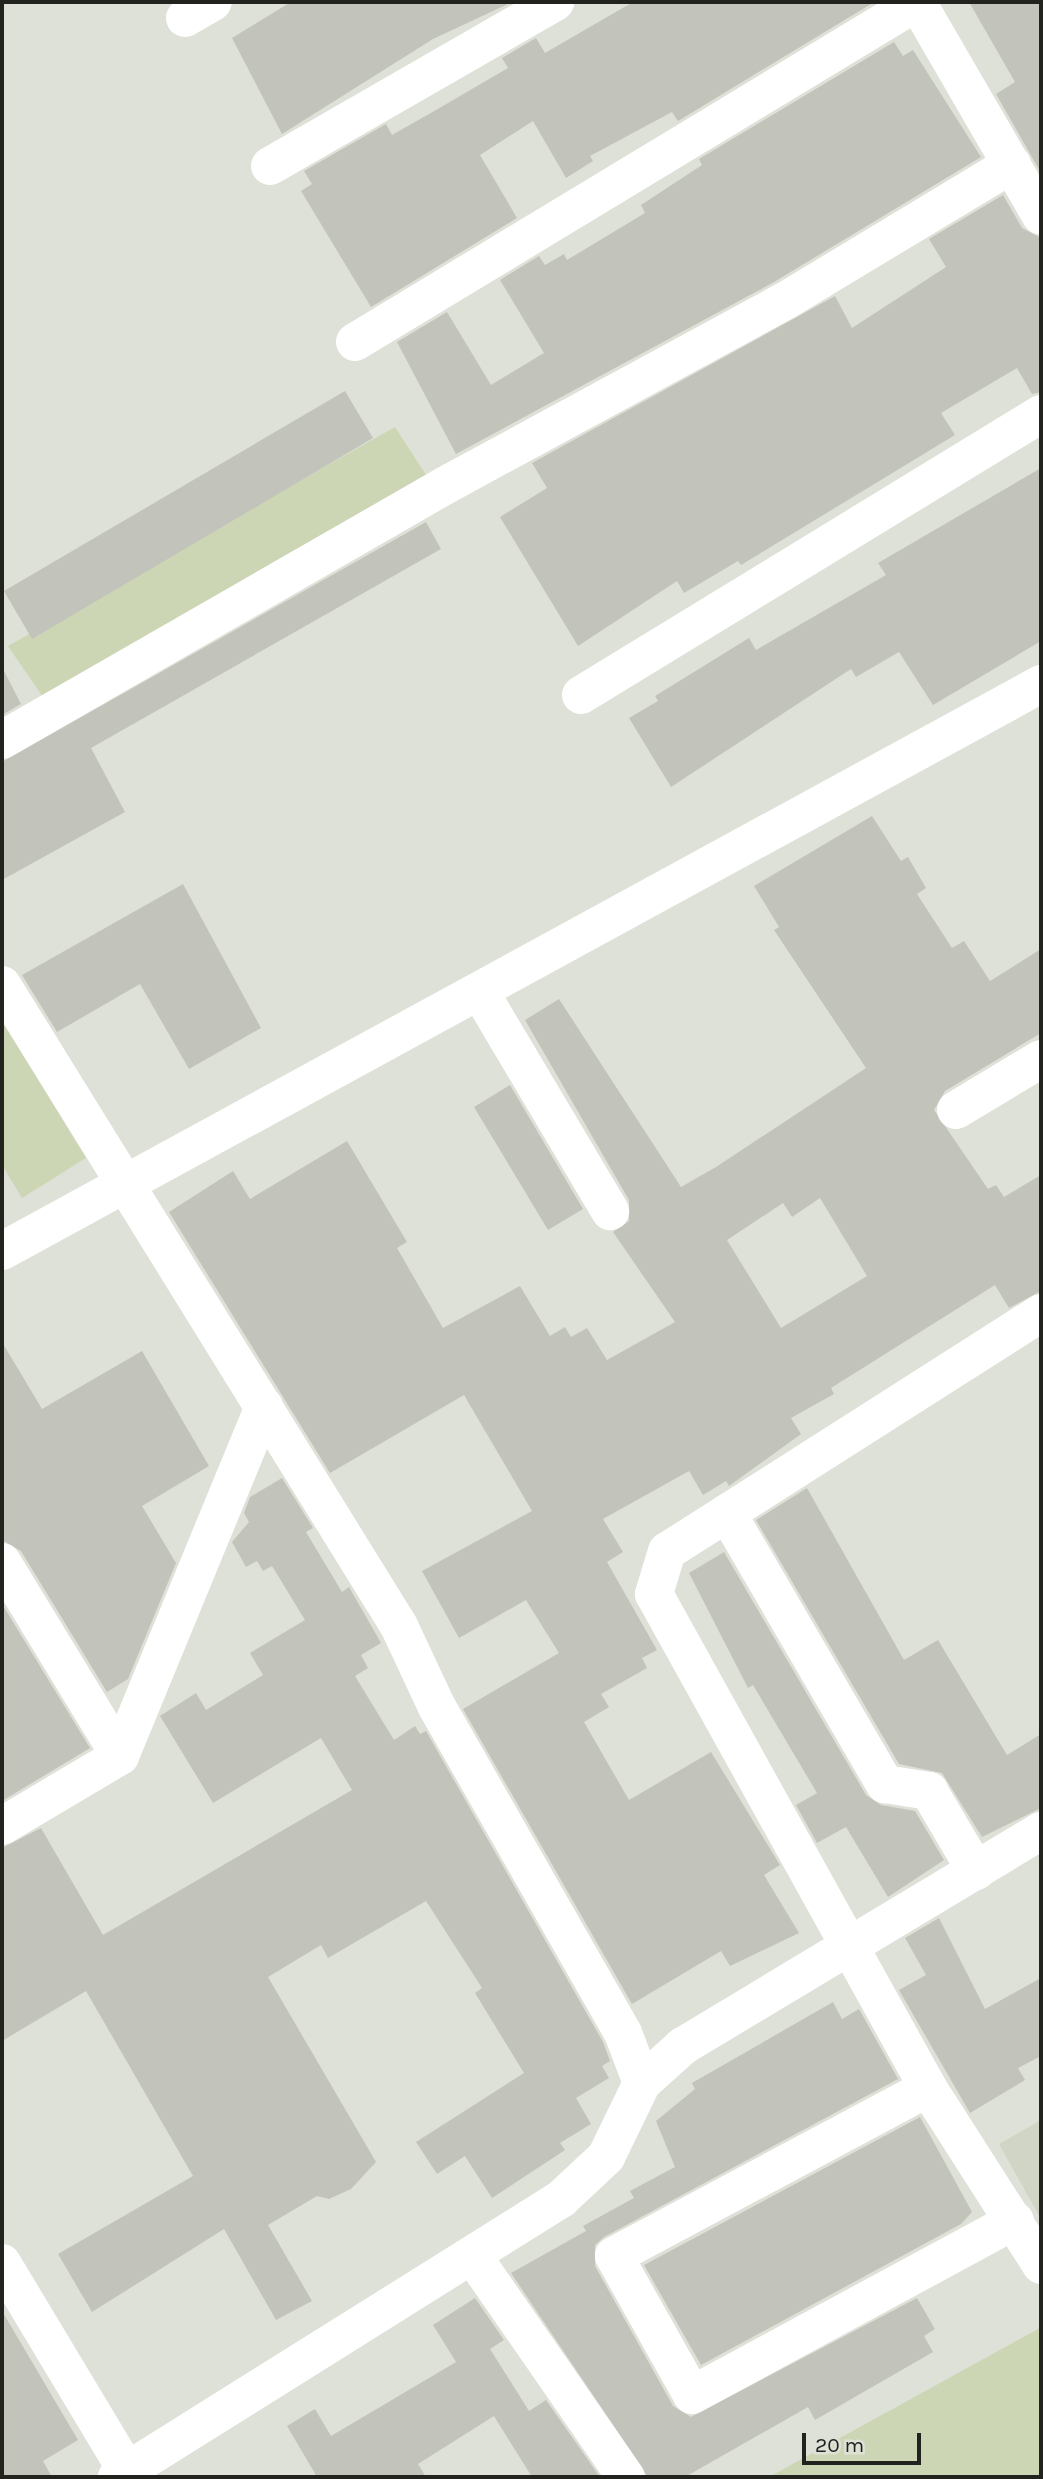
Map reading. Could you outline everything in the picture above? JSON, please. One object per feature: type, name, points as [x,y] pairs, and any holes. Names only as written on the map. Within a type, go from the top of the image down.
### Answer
[{"type":"street","points":[[270,166],[555,2]]},
{"type":"street","points":[[355,342],[917,2],[1041,216]]},
{"type":"street","points":[[2,740],[446,485],[785,301],[1012,164]]},
{"type":"street","points":[[581,695],[1041,414]]},
{"type":"street","points":[[2,1251],[1041,684]]},
{"type":"street","points":[[2,985],[129,1182],[399,1626],[437,1707],[623,2033],[642,2083]]},
{"type":"street","points":[[480,992],[610,1211]]},
{"type":"street","points":[[956,1110],[1041,1059]]},
{"type":"street","points":[[1041,1313],[667,1551],[654,1594],[928,2088],[1015,2220],[1041,2265]]},
{"type":"street","points":[[2,1826],[120,1756],[264,1406]]},
{"type":"street","points":[[727,1513],[885,1784],[929,1791],[976,1871]]},
{"type":"street","points":[[2,1562],[120,1756]]},
{"type":"street","points":[[2,2263],[122,2474],[561,2199],[606,2157],[642,2083],[683,2046],[848,1943],[1041,1831]]},
{"type":"street","points":[[928,2088],[614,2256],[692,2395],[1015,2220]]},
{"type":"street","points":[[472,2255],[626,2477]]},
{"type":"shaded area","points":[[1041,2120],[1041,2219],[999,2144]]},
{"type":"green space","points":[[395,427],[430,481],[47,703],[8,646]]},
{"type":"green space","points":[[2,1021],[86,1158],[22,1198],[2,1165]]},
{"type":"green space","points":[[1040,2328],[1041,2477],[769,2477]]},
{"type":"building","points":[[291,2],[512,2],[433,39],[282,134],[232,38]]},
{"type":"building","points":[[633,2],[871,4],[678,121],[672,112],[590,156],[593,161],[566,178],[533,121],[480,155],[517,218],[371,307],[301,191],[312,184],[304,171],[386,124],[392,135],[436,110],[508,68],[502,58],[536,38],[545,53]]},
{"type":"building","points":[[969,2],[1041,2],[1041,173],[996,94],[1015,82]]},
{"type":"building","points":[[894,42],[903,56],[913,50],[981,157],[774,282],[456,454],[397,342],[447,312],[491,385],[544,353],[500,280],[539,256],[545,265],[564,254],[567,260],[645,213],[641,205],[702,165],[699,159]]},
{"type":"building","points":[[1003,195],[1022,228],[1041,238],[1041,392],[1032,394],[1017,368],[941,413],[955,435],[741,565],[738,561],[684,593],[677,581],[578,646],[500,517],[547,488],[532,463],[835,296],[852,328],[946,267],[929,239]]},
{"type":"building","points":[[345,391],[373,438],[32,639],[4,591]]},
{"type":"building","points":[[1041,468],[1041,641],[933,705],[899,652],[856,677],[851,669],[671,787],[629,718],[658,701],[655,696],[749,638],[756,650],[886,575],[878,563]]},
{"type":"building","points":[[426,522],[441,549],[91,748],[125,812],[2,880],[2,762]]},
{"type":"building","points":[[2,667],[21,704],[2,715]]},
{"type":"building","points":[[872,816],[901,861],[908,857],[926,888],[917,894],[952,948],[964,941],[990,981],[1041,949],[1041,1033],[945,1091],[934,1110],[988,1189],[996,1185],[1004,1197],[1041,1175],[1041,1291],[1009,1308],[995,1285],[831,1388],[834,1394],[791,1418],[801,1434],[729,1486],[726,1481],[703,1495],[689,1471],[603,1519],[623,1552],[607,1562],[657,1650],[642,1658],[647,1668],[601,1694],[609,1707],[584,1722],[629,1800],[711,1752],[780,1865],[764,1875],[799,1933],[730,1966],[721,1951],[632,2004],[463,1709],[559,1653],[526,1600],[459,1638],[422,1571],[532,1511],[464,1395],[330,1473],[169,1212],[233,1171],[250,1199],[347,1141],[407,1242],[397,1248],[443,1328],[520,1286],[550,1336],[565,1327],[571,1337],[587,1328],[607,1360],[675,1322],[613,1232],[629,1221],[629,1200],[525,1020],[559,999],[681,1187],[716,1167],[866,1068],[774,930],[779,927],[754,886]],"holes":[[[820,1198],[867,1276],[781,1328],[727,1240],[783,1203],[792,1217]]]},
{"type":"building","points":[[183,884],[261,1028],[189,1069],[140,984],[57,1032],[22,975]]},
{"type":"building","points":[[510,1085],[583,1209],[548,1230],[474,1107]]},
{"type":"building","points":[[2,1342],[42,1409],[142,1351],[209,1466],[142,1506],[176,1563],[128,1679],[107,1692],[21,1551],[2,1540]]},
{"type":"building","points":[[282,1478],[313,1528],[306,1532],[342,1592],[349,1587],[381,1643],[361,1655],[368,1668],[355,1676],[394,1740],[415,1726],[420,1734],[426,1731],[603,2042],[610,2061],[602,2066],[609,2078],[576,2098],[591,2124],[560,2143],[565,2150],[492,2198],[465,2156],[437,2174],[416,2142],[524,2073],[475,1993],[482,1988],[426,1901],[328,1958],[321,1945],[268,1977],[376,2162],[351,2189],[329,2199],[317,2196],[268,2225],[312,2301],[276,2320],[224,2229],[92,2312],[58,2254],[193,2176],[86,1991],[2,2041],[2,1848],[41,1828],[103,1935],[352,1790],[321,1738],[213,1803],[160,1716],[196,1693],[206,1710],[263,1675],[250,1653],[305,1620],[272,1566],[263,1571],[257,1561],[246,1567],[232,1542],[249,1522],[244,1513],[250,1497]]},
{"type":"building","points":[[807,1488],[904,1660],[938,1640],[1007,1755],[1041,1734],[1041,1808],[982,1837],[942,1773],[899,1764],[756,1520]]},
{"type":"building","points":[[724,1552],[866,1795],[881,1805],[915,1811],[944,1860],[888,1897],[846,1827],[817,1843],[796,1805],[817,1793],[753,1685],[748,1688],[689,1573]]},
{"type":"building","points":[[2,1604],[90,1748],[2,1801]]},
{"type":"building","points":[[939,1918],[985,2009],[1041,1978],[1041,2056],[1018,2068],[1025,2080],[970,2113],[899,1990],[926,1975],[905,1938]]},
{"type":"building","points":[[833,2002],[842,2019],[859,2009],[898,2079],[604,2237],[595,2245],[595,2266],[673,2406],[691,2417],[917,2298],[935,2329],[924,2336],[933,2352],[815,2420],[808,2407],[685,2477],[648,2477],[511,2273],[586,2231],[583,2226],[634,2198],[630,2191],[675,2167],[656,2121],[695,2089],[692,2083]]},
{"type":"building","points":[[920,2117],[972,2212],[961,2224],[701,2365],[644,2265]]},
{"type":"building","points":[[475,2298],[504,2340],[490,2349],[529,2411],[546,2400],[600,2477],[532,2477],[494,2416],[418,2464],[426,2477],[317,2477],[287,2426],[315,2409],[331,2436],[456,2362],[433,2325]]},
{"type":"building","points":[[2,2311],[78,2440],[43,2461],[52,2477],[2,2477]]}]
